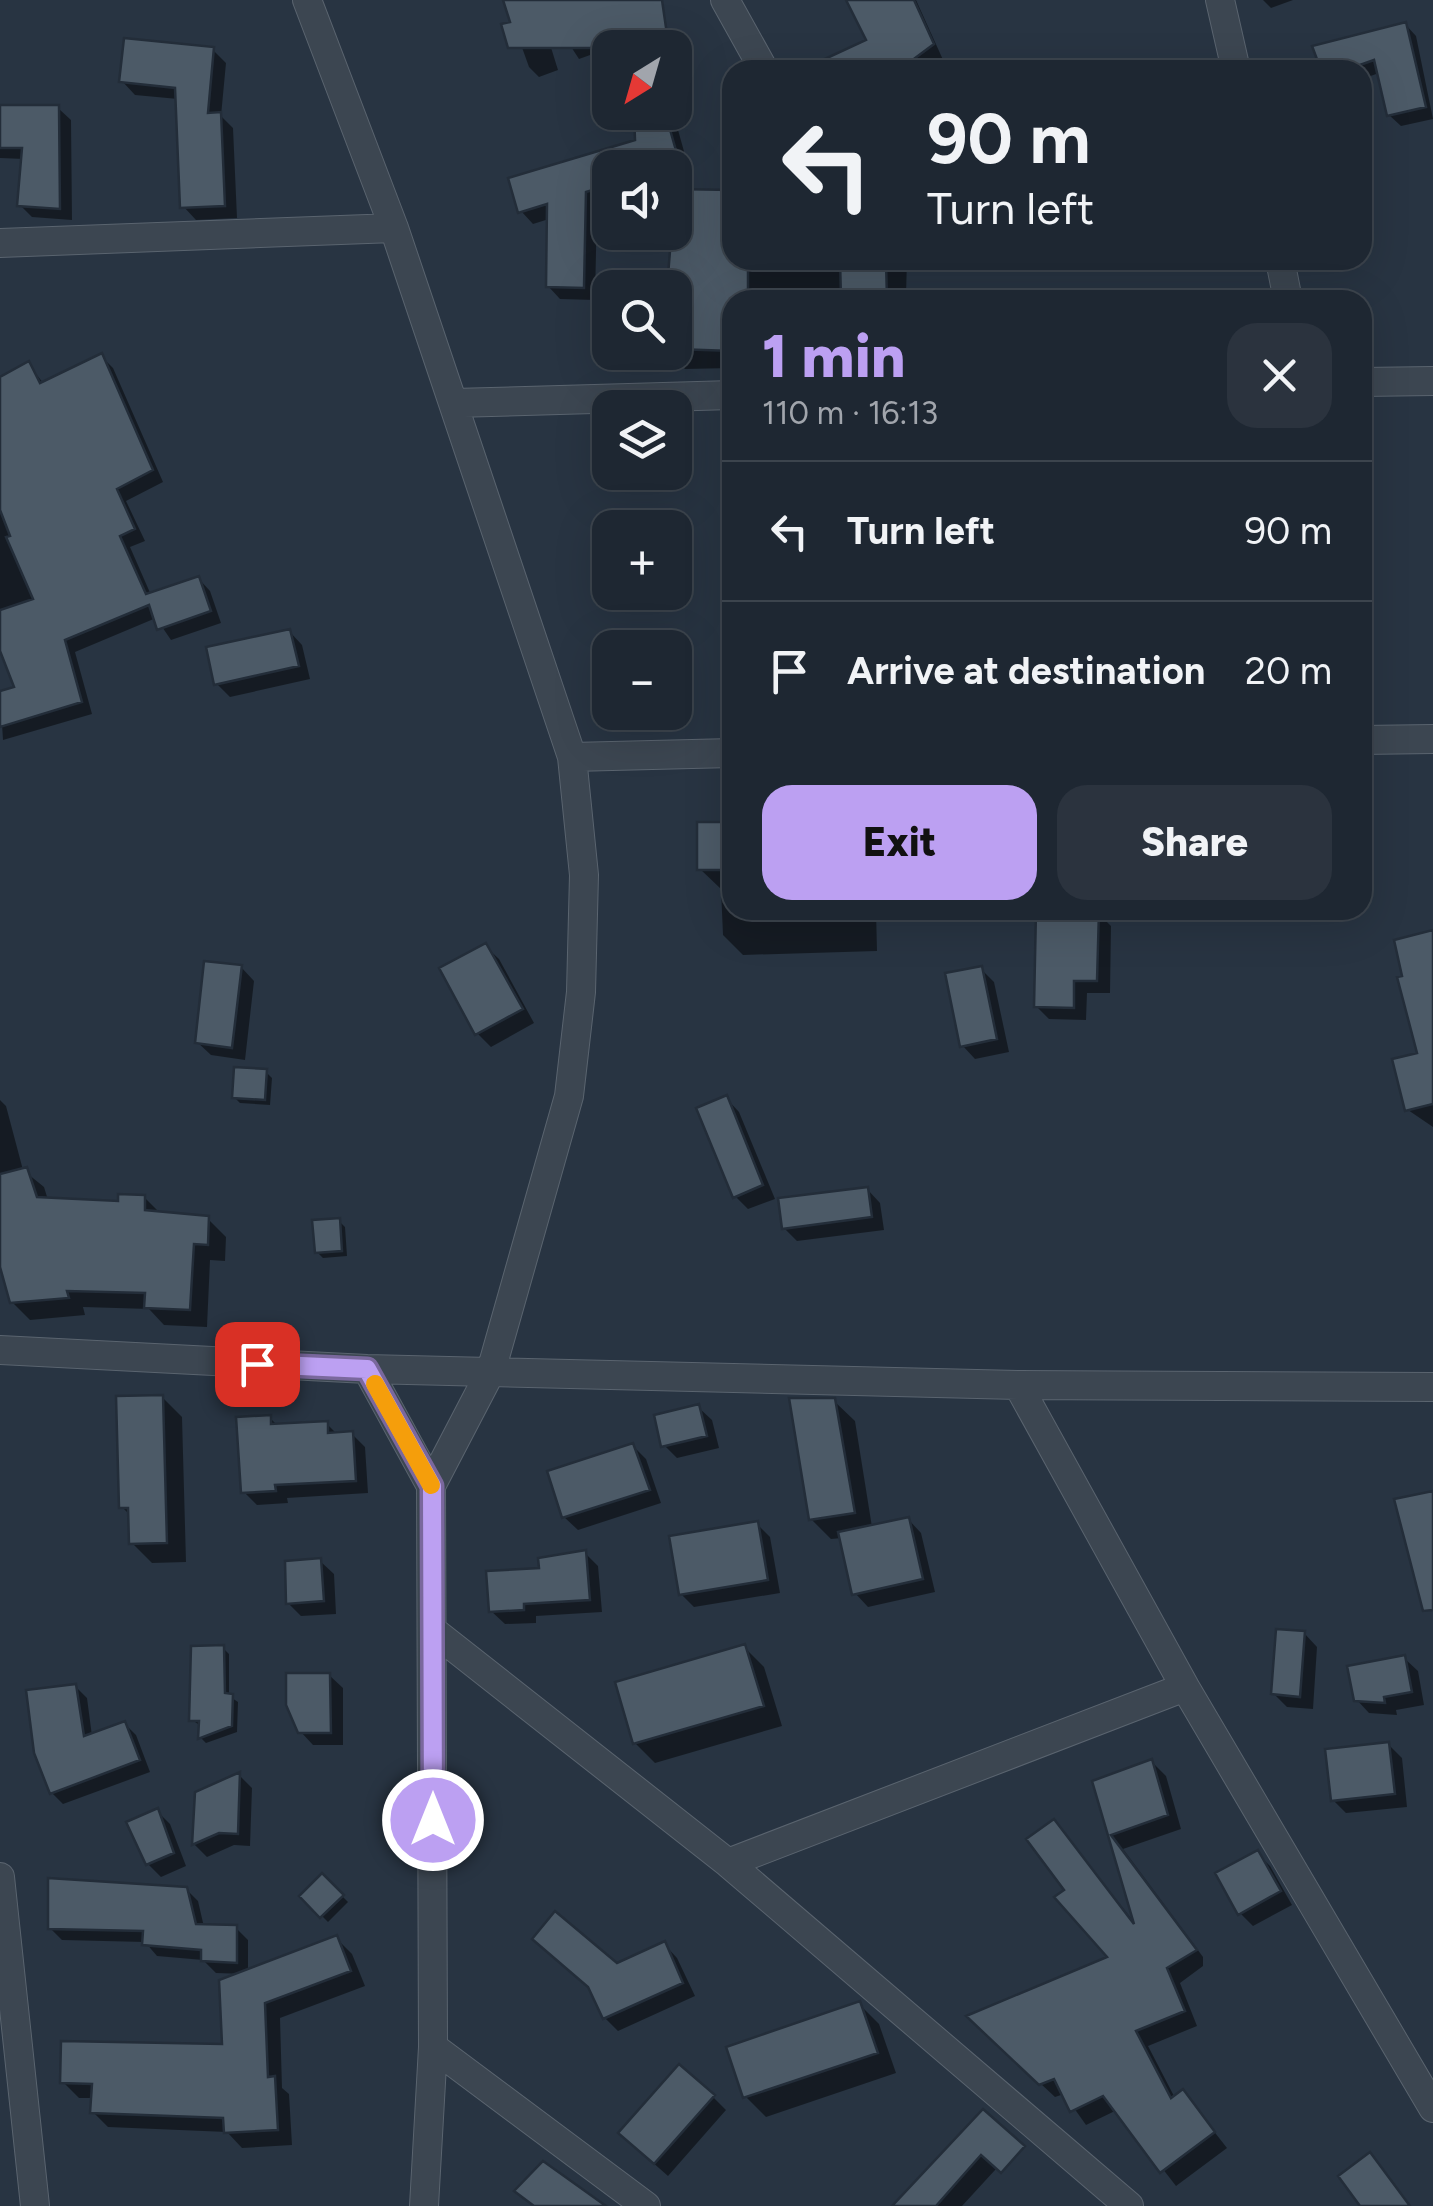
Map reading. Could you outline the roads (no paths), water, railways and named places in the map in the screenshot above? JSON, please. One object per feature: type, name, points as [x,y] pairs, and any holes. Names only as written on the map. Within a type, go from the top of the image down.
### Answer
[{"type":"street","points":[[307,0],[394,228],[572,756],[584,875],[581,992],[569,1096],[491,1372],[432,1486],[433,2047],[424,2206]]},
{"type":"street","points":[[725,0],[758,60]]},
{"type":"street","points":[[1220,0],[1234,60]]},
{"type":"street","points":[[0,243],[394,228]]},
{"type":"street","points":[[1372,382],[1433,381]]},
{"type":"street","points":[[454,403],[722,395]]},
{"type":"street","points":[[1372,740],[1433,739]]},
{"type":"street","points":[[572,756],[722,753]]},
{"type":"street","points":[[0,1350],[367,1369],[1018,1385],[1433,1387]]},
{"type":"street","points":[[367,1369],[432,1486]]},
{"type":"street","points":[[1018,1385],[1185,1687],[1433,2108]]},
{"type":"street","points":[[432,1630],[728,1863],[1130,2206]]},
{"type":"street","points":[[728,1863],[1185,1687]]},
{"type":"street","points":[[0,1877],[2,1944],[35,2206]]},
{"type":"street","points":[[433,2047],[646,2206]]}]
